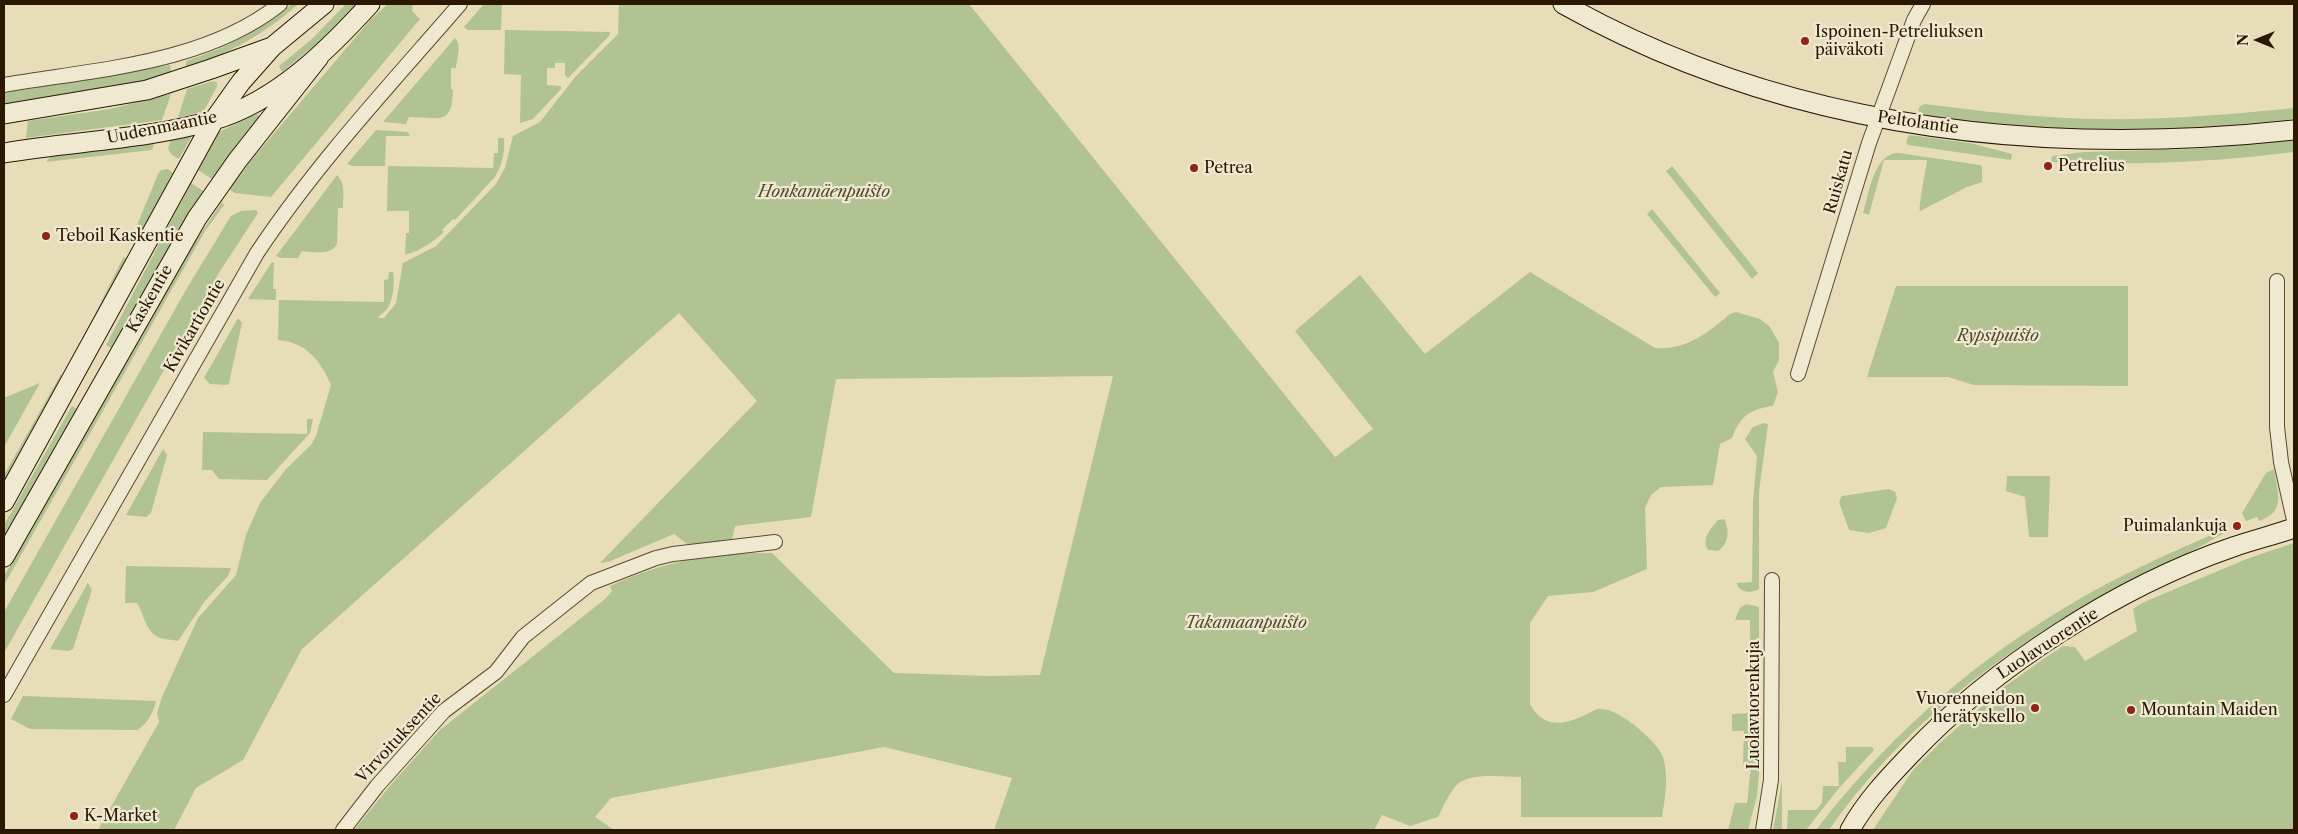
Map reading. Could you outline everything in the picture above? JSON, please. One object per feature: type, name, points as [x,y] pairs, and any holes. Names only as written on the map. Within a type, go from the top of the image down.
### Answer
[{"type":"main road","points":[[4,114],[147,90],[272,47],[324,4]]},
{"type":"main road","name":"Uudenmaantie","points":[[4,153],[166,130],[214,120],[240,109],[278,88],[319,57],[370,4]]},
{"type":"main road","name":"Peltolantie","points":[[1563,4],[1641,44],[1688,63],[1815,104],[1908,124],[2036,138],[2086,140],[2222,138],[2294,130]]},
{"type":"main road","name":"Kaskentie","points":[[4,502],[214,120],[234,91],[272,47]]},
{"type":"main road","name":"Kaskentie","points":[[4,557],[197,218],[237,161],[319,57]]},
{"type":"main road","name":"Luolavuorentie","points":[[1850,830],[1860,812],[1883,783],[1921,743],[1991,681],[2033,651],[2070,627],[2139,588],[2232,548],[2294,528]]},
{"type":"street","points":[[4,85],[176,55],[244,29],[261,20],[280,4]]},
{"type":"street","name":"Kivikartiontie","points":[[4,696],[257,253],[280,219],[328,158],[460,4]]},
{"type":"street","name":"Ruiskatu","points":[[1798,374],[1869,143],[1914,20],[1923,4]]},
{"type":"street","points":[[2277,281],[2277,428],[2281,462],[2294,520]]},
{"type":"street","name":"Virvoituksentie","points":[[343,830],[377,786],[444,711],[496,672],[523,637],[591,583],[656,558],[673,554],[775,542]]},
{"type":"street","name":"Luolavuorenkuja","points":[[1763,830],[1771,780],[1772,580]]},
{"type":"green space","points":[[292,4],[298,4],[259,34],[217,56],[186,68],[186,61],[242,38]]},
{"type":"green space","points":[[346,4],[356,4],[316,44],[282,72],[279,66],[312,39]]},
{"type":"green space","points":[[388,4],[413,4],[412,11],[420,19],[271,197],[231,191],[230,188],[249,163],[371,19]]},
{"type":"green space","points":[[484,4],[502,4],[501,30],[468,30],[464,27]]},
{"type":"green space","points":[[619,4],[969,4],[1335,457],[1373,429],[1295,331],[1360,275],[1425,354],[1530,272],[1655,348],[1677,346],[1695,339],[1713,328],[1730,314],[1736,312],[1760,319],[1770,327],[1779,343],[1779,360],[1773,372],[1778,392],[1773,406],[1758,409],[1747,415],[1742,419],[1732,438],[1720,444],[1713,485],[1661,487],[1651,495],[1645,508],[1647,569],[1593,592],[1548,596],[1530,623],[1530,704],[1535,712],[1547,721],[1561,723],[1577,719],[1598,709],[1606,709],[1625,718],[1645,734],[1660,750],[1665,765],[1666,780],[1662,817],[1521,817],[1521,777],[1491,776],[1476,777],[1458,784],[1448,797],[1438,817],[1410,826],[1382,815],[1374,830],[994,830],[1012,778],[884,747],[611,798],[595,817],[614,830],[354,830],[394,781],[440,730],[605,599],[612,591],[610,586],[670,564],[728,554],[772,553],[894,673],[990,676],[1040,675],[1113,376],[836,379],[811,517],[735,526],[732,541],[690,546],[674,534],[608,562],[600,563],[757,401],[679,313],[302,649],[243,760],[196,788],[174,830],[98,830],[159,722],[157,713],[162,697],[198,618],[236,575],[246,535],[260,503],[286,469],[311,445],[316,436],[331,385],[322,368],[311,354],[297,344],[278,340],[279,300],[384,302],[384,280],[388,279],[389,272],[393,272],[394,286],[391,301],[387,309],[378,318],[384,318],[396,303],[403,263],[436,246],[496,184],[505,168],[513,136],[540,122],[576,76],[618,34]]},
{"type":"green space","points":[[505,30],[610,32],[609,36],[568,78],[565,75],[565,63],[555,63],[555,68],[547,68],[547,85],[561,86],[561,89],[533,119],[520,123],[521,75],[504,74]]},
{"type":"green space","points":[[455,38],[459,52],[456,68],[451,68],[452,102],[447,115],[436,118],[409,117],[406,124],[383,122]]},
{"type":"green space","points":[[170,65],[171,72],[155,79],[4,107],[4,93]]},
{"type":"green space","points":[[213,81],[217,83],[217,86],[204,111],[178,118],[187,89]]},
{"type":"green space","points":[[171,94],[162,120],[26,138],[28,121],[110,109]]},
{"type":"green space","points":[[1925,104],[2019,115],[2080,119],[2142,119],[2203,116],[2294,108],[2294,119],[2203,127],[2112,130],[2020,126],[1929,116],[1918,111],[1920,106]]},
{"type":"green space","points":[[257,114],[260,117],[212,179],[198,170],[219,132]]},
{"type":"green space","points":[[376,130],[408,132],[410,136],[386,136],[385,166],[353,166],[347,164]]},
{"type":"green space","points":[[1909,135],[1970,143],[2012,154],[2011,160],[1908,145],[1906,142]]},
{"type":"green space","points":[[192,136],[179,159],[172,155],[168,149],[171,139]]},
{"type":"green space","points":[[498,138],[504,138],[504,149],[501,164],[494,178],[455,220],[453,219],[442,230],[444,232],[440,236],[421,249],[405,255],[406,233],[409,233],[409,211],[387,211],[388,166],[493,168],[494,153],[498,153]]},
{"type":"green space","points":[[2294,140],[2294,152],[2233,158],[2143,163],[2051,162],[2052,156],[2084,152],[2194,149]]},
{"type":"green space","points":[[155,141],[152,150],[46,162],[51,156]]},
{"type":"green space","points":[[1899,153],[1980,165],[1982,167],[1982,182],[1967,187],[1920,211],[1927,160],[1884,160],[1869,215],[1863,213],[1870,185],[1878,167],[1884,159]]},
{"type":"green space","points":[[1672,166],[1758,273],[1752,279],[1666,171]]},
{"type":"green space","points":[[168,169],[173,173],[144,232],[133,235],[158,174],[161,170]]},
{"type":"green space","points":[[337,175],[343,186],[343,208],[338,208],[337,244],[334,248],[326,252],[302,251],[298,258],[281,258],[276,256]]},
{"type":"green space","points":[[191,183],[203,191],[111,348],[106,345]]},
{"type":"green space","points":[[222,202],[224,205],[205,231],[4,585],[4,576],[181,263]]},
{"type":"green space","points":[[1652,209],[1720,293],[1715,297],[1647,214]]},
{"type":"green space","points":[[256,210],[258,213],[220,271],[4,653],[4,612],[187,288],[231,216],[241,211]]},
{"type":"green space","points":[[129,257],[87,334],[85,334],[123,258]]},
{"type":"green space","points":[[272,262],[274,263],[273,289],[276,289],[276,300],[248,299]]},
{"type":"green space","name":"Rypsipuisto","points":[[1896,286],[2128,286],[2128,386],[1974,385],[1948,377],[1867,377]]},
{"type":"green space","points":[[238,318],[242,323],[229,383],[227,385],[210,384],[204,378]]},
{"type":"green space","points":[[61,374],[64,380],[4,487],[4,475]]},
{"type":"green space","points":[[40,383],[4,447],[4,398]]},
{"type":"green space","points":[[72,406],[77,409],[4,538],[4,525]]},
{"type":"green space","points":[[307,419],[313,419],[310,433],[267,480],[219,479],[212,470],[202,470],[203,432],[307,434]]},
{"type":"green space","points":[[1764,423],[1768,424],[1759,492],[1759,589],[1748,592],[1740,589],[1737,583],[1752,582],[1753,503],[1757,456],[1745,439],[1753,427]]},
{"type":"green space","points":[[163,449],[167,455],[151,513],[146,517],[126,515]]},
{"type":"green space","points":[[2274,469],[2278,500],[2274,512],[2259,521],[2257,517],[2246,521],[2242,513],[2266,473]]},
{"type":"green space","points":[[2007,476],[2050,476],[2048,537],[2029,537],[2025,497],[2006,491]]},
{"type":"green space","points":[[1889,489],[1895,492],[1897,498],[1886,528],[1869,533],[1849,530],[1839,502],[1842,496]]},
{"type":"green space","points":[[1724,519],[1728,532],[1724,545],[1718,551],[1708,550],[1706,538],[1710,530],[1718,520]]},
{"type":"green space","points":[[2225,529],[2226,532],[2210,541],[2098,598],[2060,620],[1986,671],[1916,729],[1855,795],[1829,830],[1816,830],[1841,798],[1896,739],[1957,684],[1989,659],[2022,635],[2097,589]]},
{"type":"green space","points":[[2294,543],[2294,830],[1873,830],[1913,770],[1942,741],[2004,687],[2039,662],[2063,646],[2075,647],[2085,661],[2137,631],[2133,609],[2144,602],[2249,558]]},
{"type":"green space","points":[[126,566],[231,568],[228,576],[205,601],[178,641],[160,638],[154,634],[147,626],[137,603],[125,603]]},
{"type":"green space","points":[[88,583],[92,590],[73,649],[69,651],[50,649]]},
{"type":"green space","points":[[1746,604],[1759,607],[1759,773],[1757,796],[1748,830],[1728,830],[1735,803],[1747,803],[1751,765],[1743,765],[1744,731],[1732,731],[1732,714],[1751,713],[1750,620],[1735,620],[1740,608]]},
{"type":"green space","points":[[23,696],[156,701],[150,717],[137,730],[30,729],[11,719]]},
{"type":"green space","points":[[1846,747],[1872,747],[1874,750],[1839,788],[1806,830],[1787,830],[1788,810],[1816,810],[1822,803],[1823,786],[1839,786],[1838,762],[1846,762]]},
{"type":"green space","points":[[1782,781],[1782,830],[1773,830]]},
{"type":"place","name":"Ispoinen-Petreliuksen päiväkoti","points":[[1805,41]]},
{"type":"place","name":"Petrelius","points":[[2048,166]]},
{"type":"place","name":"Petrea","points":[[1194,168]]},
{"type":"place","name":"Teboil Kaskentie","points":[[46,236]]},
{"type":"place","name":"Puimalankuja","points":[[2237,526]]},
{"type":"place","name":"Vuorenneidon herätyskello","points":[[2035,708]]},
{"type":"place","name":"Mountain Maiden","points":[[2131,710]]},
{"type":"place","name":"K-Market","points":[[74,816]]},
{"type":"park label","name":"Honkamäenpuisto","points":[[824,192]]},
{"type":"park label","name":"Takamaanpuisto","points":[[1246,623]]}]
